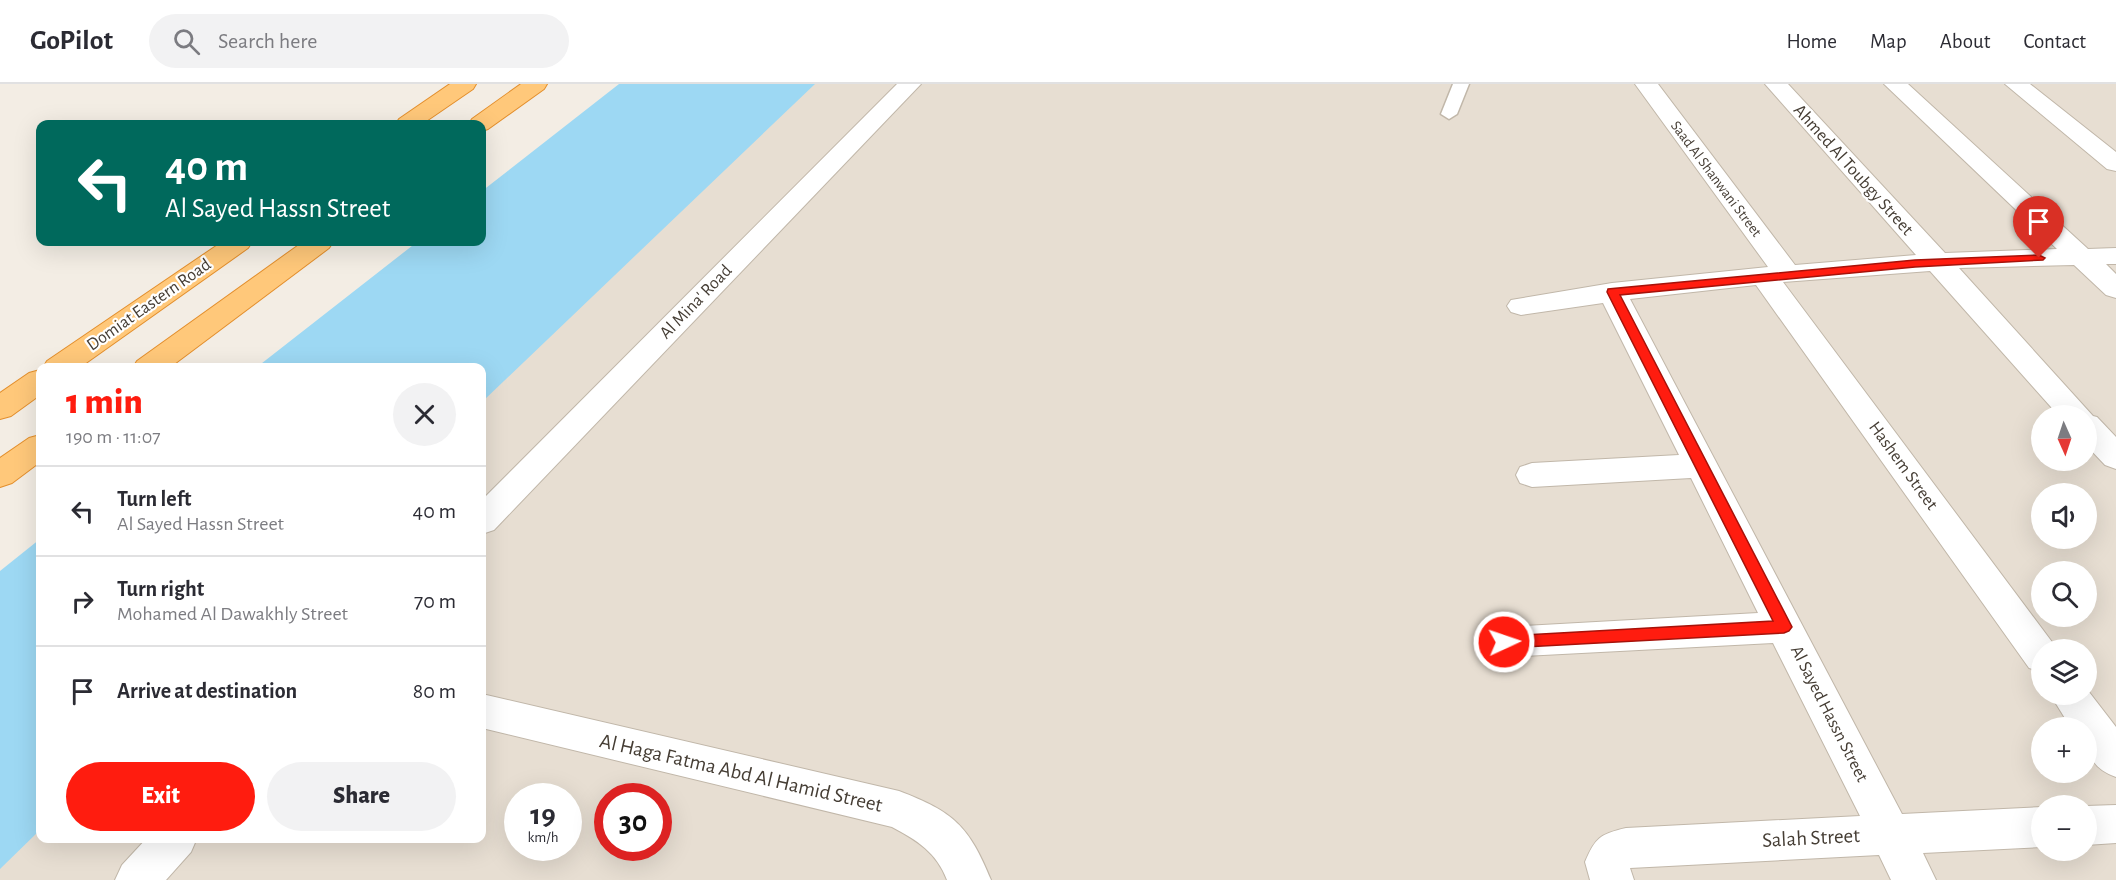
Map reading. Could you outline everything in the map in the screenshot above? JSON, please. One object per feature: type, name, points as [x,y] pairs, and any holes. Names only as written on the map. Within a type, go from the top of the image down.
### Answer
[{"type":"highway","points":[[413,120],[465,84]]},
{"type":"highway","points":[[486,120],[536,84]]},
{"type":"highway","name":"Domiat Eastern Road","points":[[74,363],[234,246]]},
{"type":"highway","points":[[155,363],[315,246]]},
{"type":"highway","points":[[0,408],[36,383]]},
{"type":"highway","points":[[0,475],[36,449]]},
{"type":"street","name":"Al Mina' Road","points":[[486,517],[910,84]]},
{"type":"street","name":"Saad Al Shanwani Street","points":[[1646,84],[1776,275]]},
{"type":"street","name":"Ahmed Al Toubgy Street","points":[[1776,84],[2068,405]]},
{"type":"street","points":[[1895,84],[2116,289]]},
{"type":"street","points":[[2016,84],[2116,165]]},
{"type":"street","points":[[1521,306],[1612,292],[1936,261],[2116,256]]},
{"type":"street","name":"Hashem Street","points":[[1776,275],[2031,641]]},
{"type":"street","name":"Al Sayed Hassn Street","points":[[1612,292],[1914,880]]},
{"type":"street","points":[[2097,437],[2116,458]]},
{"type":"street","points":[[1532,475],[1702,466]]},
{"type":"street","points":[[1504,642],[1784,627]]},
{"type":"street","points":[[2077,705],[2116,759]]},
{"type":"street","name":"Al Haga Fatma Abd Al Hamid Street","points":[[486,712],[899,810],[934,827],[960,856],[969,880]]},
{"type":"street","points":[[2097,825],[2116,824]]},
{"type":"street","name":"Salah Street","points":[[1612,880],[1606,862],[1613,851],[1626,848],[2031,828]]},
{"type":"street","points":[[137,880],[172,843]]},
{"type":"lane","points":[[1449,114],[1461,84]]},
{"type":"shaded area","points":[[718,84],[2116,84],[2116,880],[0,880],[0,698],[36,667],[36,843],[486,843],[486,363]]},
{"type":"water","points":[[619,84],[815,84],[486,398],[486,363],[262,363],[412,246],[486,246],[486,188]]},
{"type":"water","points":[[36,542],[36,834],[0,869],[0,571]]},
{"type":"route","points":[[1504,642],[1784,627],[1612,292],[1787,273],[1936,261],[2039,258]]}]
